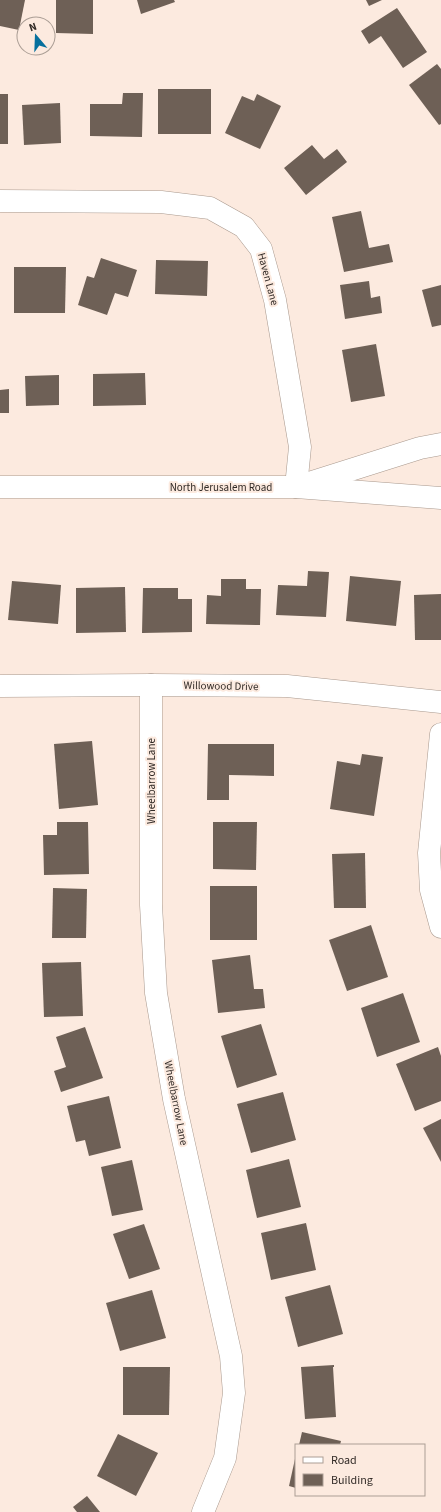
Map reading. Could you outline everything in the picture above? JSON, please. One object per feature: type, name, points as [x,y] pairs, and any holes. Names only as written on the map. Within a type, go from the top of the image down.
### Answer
[{"type":"street","name":"Haven Lane","points":[[0,201],[161,202],[210,208],[244,227],[261,249],[275,300],[300,447],[296,487]]},
{"type":"street","points":[[296,487],[420,448],[441,444]]},
{"type":"street","name":"North Jerusalem Road","points":[[0,487],[296,487],[441,498]]},
{"type":"street","name":"Wheelbarrow Lane","points":[[151,685],[151,906],[156,993],[174,1099],[231,1356],[234,1393],[225,1458],[203,1512]]},
{"type":"street","name":"Willowood Drive","points":[[0,686],[287,686],[441,702]]},
{"type":"street","points":[[441,734],[429,853],[431,890],[441,927]]},
{"type":"building","points":[[0,0],[25,0],[22,16],[16,16],[16,29],[0,26]]},
{"type":"building","points":[[56,0],[93,0],[93,34],[56,33]]},
{"type":"building","points":[[137,0],[174,0],[175,2],[141,14]]},
{"type":"building","points":[[366,0],[382,0],[369,6]]},
{"type":"building","points":[[397,8],[427,52],[403,68],[381,36],[369,44],[361,31]]},
{"type":"building","points":[[437,64],[441,69],[441,124],[439,125],[409,85]]},
{"type":"building","points":[[158,89],[211,89],[211,134],[158,134]]},
{"type":"building","points":[[123,93],[143,93],[142,137],[90,136],[90,104],[122,104]]},
{"type":"building","points":[[0,94],[8,94],[8,144],[0,144]]},
{"type":"building","points":[[257,94],[281,106],[260,149],[225,133],[242,96],[254,101]]},
{"type":"building","points":[[60,103],[61,143],[24,145],[22,105]]},
{"type":"building","points":[[312,145],[324,159],[337,149],[347,162],[306,195],[284,168]]},
{"type":"building","points":[[361,211],[369,248],[389,244],[393,262],[344,272],[332,217]]},
{"type":"building","points":[[101,258],[137,270],[128,297],[115,293],[107,315],[78,305],[87,276],[94,278]]},
{"type":"building","points":[[156,260],[208,261],[207,296],[155,294]]},
{"type":"building","points":[[14,267],[66,267],[65,313],[14,313]]},
{"type":"building","points":[[369,281],[371,298],[380,296],[382,313],[345,319],[340,285]]},
{"type":"building","points":[[441,285],[441,325],[432,327],[422,290]]},
{"type":"building","points":[[376,344],[385,396],[351,402],[342,350]]},
{"type":"building","points":[[145,373],[146,405],[93,406],[93,374]]},
{"type":"building","points":[[59,375],[59,405],[26,406],[25,376]]},
{"type":"building","points":[[9,389],[9,413],[0,413],[0,390]]},
{"type":"building","points":[[308,571],[329,572],[326,617],[276,615],[278,585],[307,586]]},
{"type":"building","points":[[350,576],[401,581],[396,626],[346,621]]},
{"type":"building","points":[[221,579],[246,579],[246,589],[261,589],[260,625],[206,624],[207,595],[221,596]]},
{"type":"building","points":[[12,581],[61,585],[58,624],[8,620]]},
{"type":"building","points":[[125,587],[126,632],[76,633],[76,588]]},
{"type":"building","points":[[143,588],[178,588],[178,599],[192,599],[192,632],[142,633]]},
{"type":"building","points":[[441,594],[441,640],[415,640],[414,595]]},
{"type":"building","points":[[92,741],[98,805],[59,809],[54,744]]},
{"type":"building","points":[[208,744],[274,744],[274,776],[229,775],[229,800],[207,800]]},
{"type":"building","points":[[362,754],[383,757],[374,816],[330,809],[337,761],[360,765]]},
{"type":"building","points":[[57,822],[88,822],[89,874],[44,875],[43,835],[57,835]]},
{"type":"building","points":[[213,822],[257,822],[256,870],[213,869]]},
{"type":"building","points":[[365,853],[366,908],[334,908],[332,854]]},
{"type":"building","points":[[210,886],[257,886],[257,940],[210,940]]},
{"type":"building","points":[[53,888],[87,889],[86,938],[52,938]]},
{"type":"building","points":[[371,925],[388,977],[347,991],[329,940]]},
{"type":"building","points":[[250,955],[254,989],[263,989],[265,1008],[218,1013],[212,960]]},
{"type":"building","points":[[81,962],[83,1016],[44,1017],[42,963]]},
{"type":"building","points":[[403,993],[420,1042],[377,1057],[361,1008]]},
{"type":"building","points":[[261,1024],[277,1075],[237,1088],[221,1036]]},
{"type":"building","points":[[85,1027],[103,1078],[61,1092],[54,1071],[66,1067],[56,1037]]},
{"type":"building","points":[[438,1047],[441,1056],[441,1101],[415,1111],[396,1064]]},
{"type":"building","points":[[283,1092],[296,1140],[251,1153],[237,1104]]},
{"type":"building","points":[[109,1096],[121,1148],[89,1156],[85,1140],[76,1142],[67,1106]]},
{"type":"building","points":[[441,1119],[441,1162],[423,1128]]},
{"type":"building","points":[[289,1159],[301,1207],[257,1218],[246,1170]]},
{"type":"building","points":[[132,1160],[143,1210],[112,1216],[101,1167]]},
{"type":"building","points":[[306,1223],[316,1270],[271,1280],[261,1233]]},
{"type":"building","points":[[144,1224],[160,1269],[129,1279],[113,1234]]},
{"type":"building","points":[[330,1285],[343,1334],[298,1347],[285,1297]]},
{"type":"building","points":[[152,1290],[166,1338],[120,1351],[106,1303]]},
{"type":"building","points":[[334,1365],[336,1417],[305,1419],[301,1367]]},
{"type":"building","points":[[123,1367],[170,1367],[169,1415],[123,1415]]},
{"type":"building","points":[[302,1432],[341,1441],[340,1444],[299,1444]]},
{"type":"building","points":[[118,1434],[158,1453],[136,1496],[97,1476]]},
{"type":"building","points":[[295,1459],[295,1488],[289,1486]]},
{"type":"building","points":[[87,1496],[100,1512],[77,1512],[73,1507]]}]
